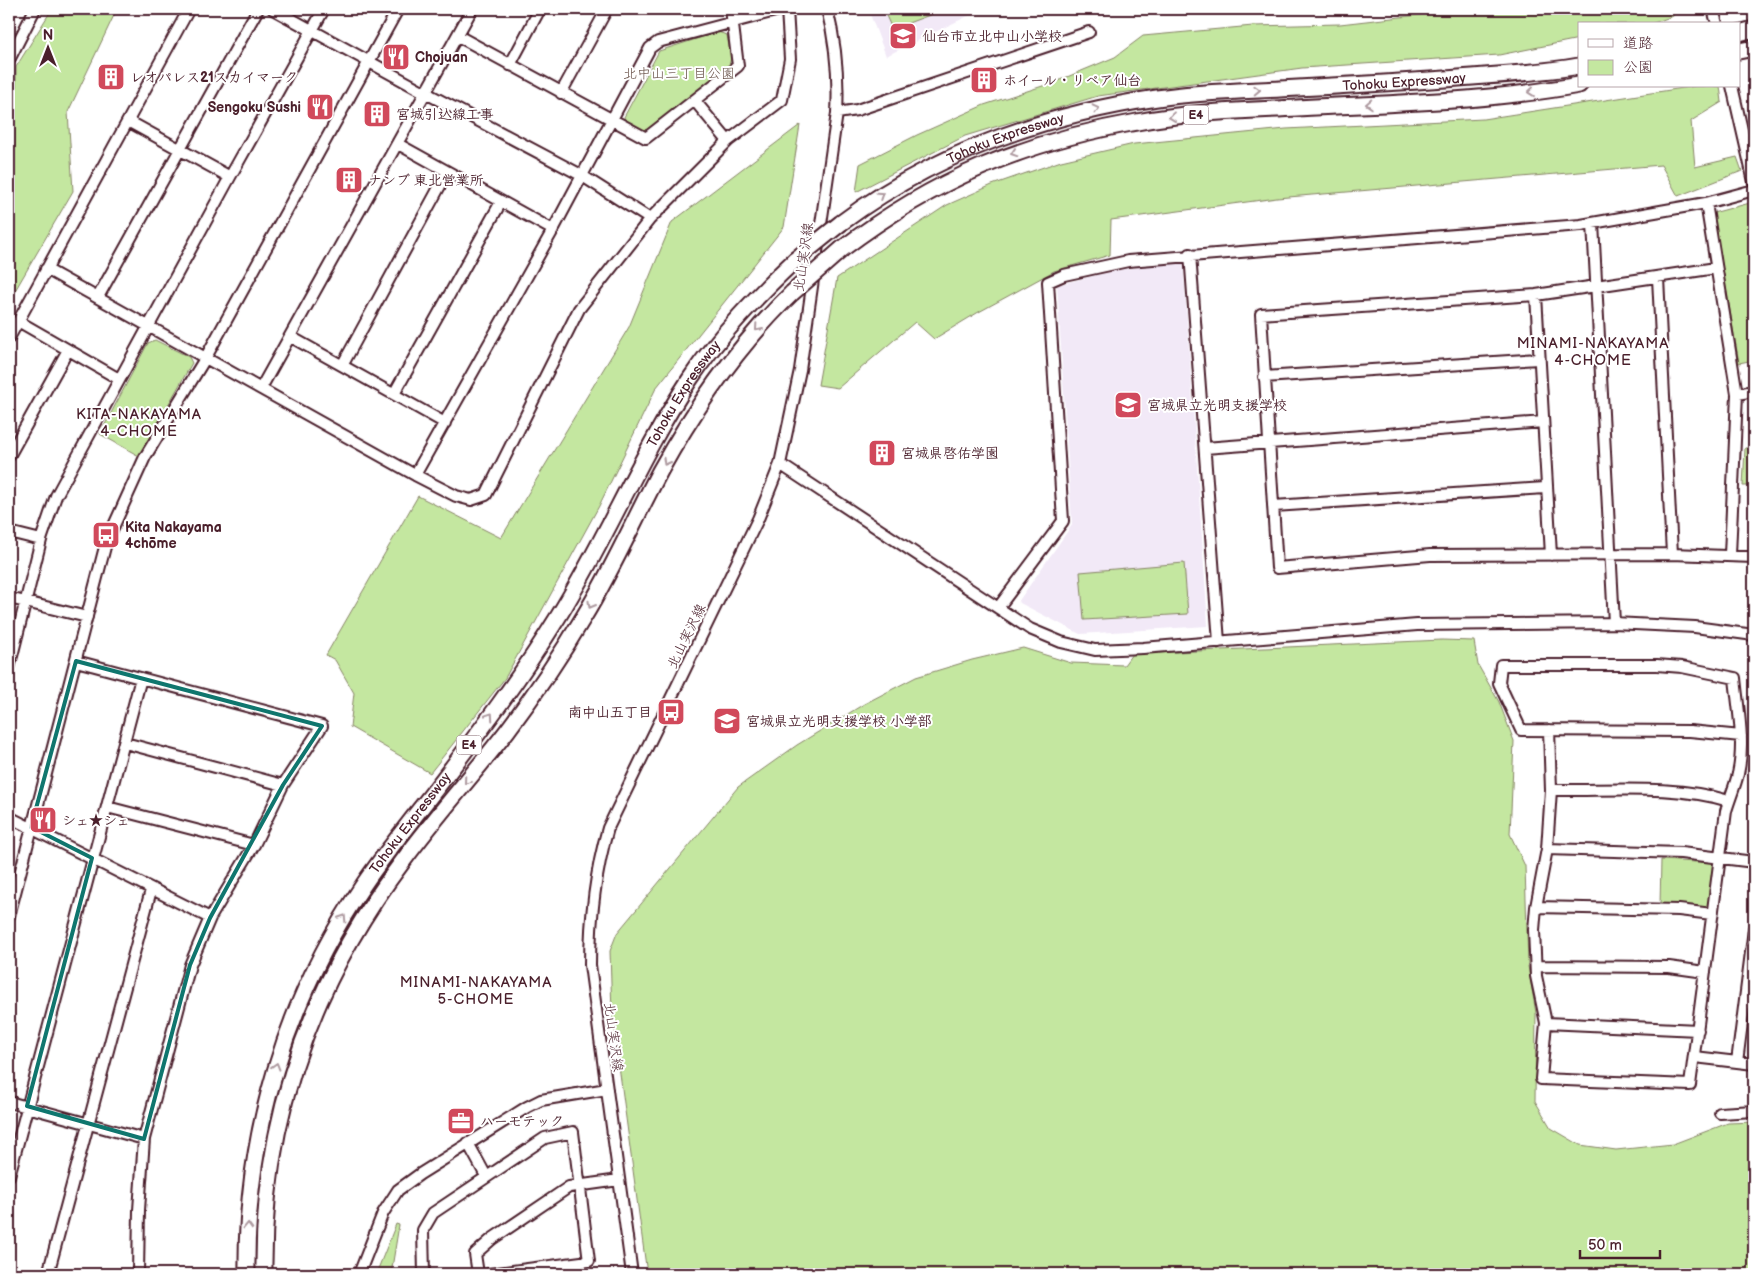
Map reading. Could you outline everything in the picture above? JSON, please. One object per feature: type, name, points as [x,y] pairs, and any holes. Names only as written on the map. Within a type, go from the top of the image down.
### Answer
[{"type":"highway","points":[[1740,33],[1754,29]]},
{"type":"highway","points":[[1740,52],[1754,48]]},
{"type":"highway","name":"Tohoku Expressway","points":[[247,1274],[251,1185],[268,1093],[293,1019],[322,954],[363,886],[486,722],[559,616],[642,462],[691,378],[745,308],[796,260],[841,223],[894,187],[935,164],[975,146],[1046,122],[1111,105],[1197,94],[1524,75],[1578,66]]},
{"type":"highway","name":"Tohoku Expressway","points":[[264,1274],[268,1187],[285,1095],[309,1023],[337,964],[356,931],[402,862],[508,730],[562,652],[604,582],[660,471],[704,399],[742,346],[792,293],[842,248],[894,211],[961,174],[1002,157],[1089,131],[1138,121],[1182,116],[1439,101],[1578,85]]},
{"type":"street","points":[[9,60],[35,9]]},
{"type":"street","points":[[9,338],[188,9]]},
{"type":"street","points":[[98,297],[179,148],[258,9]]},
{"type":"street","points":[[273,9],[371,61],[426,94],[581,175],[650,218]]},
{"type":"street","points":[[9,668],[41,540],[56,496],[324,9]]},
{"type":"street","points":[[9,916],[106,543],[120,508],[145,457],[206,357],[286,208],[371,61],[398,9]]},
{"type":"street","points":[[261,388],[472,9]]},
{"type":"street","points":[[510,65],[540,9]]},
{"type":"street","points":[[561,94],[607,9]]},
{"type":"street","points":[[458,36],[561,94],[613,118],[646,138],[738,66],[731,9]]},
{"type":"street","points":[[46,269],[98,297],[415,474],[456,496],[471,500],[486,495],[579,310],[650,218],[728,141],[782,100],[790,58],[785,9],[658,42],[650,48],[552,230],[415,474]]},
{"type":"street","name":"北山実沢線","points":[[632,1274],[590,965],[592,902],[601,852],[608,828],[758,519],[780,464],[800,370],[837,112],[839,77],[836,49],[828,9]]},
{"type":"street","points":[[1713,9],[1716,22]]},
{"type":"street","points":[[837,112],[857,110],[1089,32]]},
{"type":"street","points":[[1732,88],[1754,182]]},
{"type":"street","points":[[694,101],[728,141]]},
{"type":"street","points":[[128,120],[230,177]]},
{"type":"street","points":[[398,144],[552,230]]},
{"type":"street","points":[[343,364],[447,173]]},
{"type":"street","points":[[998,608],[1063,521],[1048,282],[1064,275],[1128,261],[1190,254],[1593,223],[1706,203],[1754,190]]},
{"type":"street","points":[[394,394],[501,202]]},
{"type":"street","points":[[1706,203],[1737,394],[1730,554]]},
{"type":"street","points":[[1593,223],[1614,623]]},
{"type":"street","points":[[1190,254],[1219,642]]},
{"type":"street","points":[[1716,268],[1536,295],[1261,314],[1277,568],[1430,555],[1730,554],[1754,557]]},
{"type":"street","points":[[1658,278],[1672,554]]},
{"type":"street","points":[[1536,295],[1545,488],[1551,554]]},
{"type":"street","points":[[18,321],[119,379]]},
{"type":"street","points":[[291,336],[445,423]]},
{"type":"street","points":[[9,456],[68,350]]},
{"type":"street","points":[[1264,377],[1538,359]]},
{"type":"street","points":[[1737,394],[1754,392]]},
{"type":"street","points":[[1205,448],[1543,422]]},
{"type":"street","points":[[780,464],[1030,629],[1061,642],[1095,650],[1219,642],[1417,625],[1614,623],[1695,627],[1754,635]]},
{"type":"street","points":[[1274,506],[1545,488]]},
{"type":"street","points":[[9,532],[41,540]]},
{"type":"street","points":[[9,598],[87,617]]},
{"type":"street","points":[[76,661],[322,726],[283,785],[254,845],[210,918],[190,965],[144,1139],[139,1210],[138,1274]]},
{"type":"street","points":[[1549,730],[1551,790],[1548,849],[1536,907],[1534,930],[1536,976],[1546,1023],[1541,1079],[1690,1085],[1720,857],[1729,801],[1738,773],[1741,736],[1735,678],[1682,667],[1657,665],[1501,665],[1499,683],[1521,730],[1549,730],[1690,731],[1741,736]]},
{"type":"street","points":[[9,1176],[141,678]]},
{"type":"street","points":[[125,744],[283,785]]},
{"type":"street","points":[[1551,790],[1657,791],[1706,794],[1729,801]]},
{"type":"street","points":[[107,807],[254,845]]},
{"type":"street","points":[[9,817],[210,918]]},
{"type":"street","points":[[1548,849],[1681,852],[1754,862]]},
{"type":"street","points":[[48,1274],[151,890]]},
{"type":"street","points":[[1536,907],[1679,910],[1712,914]]},
{"type":"street","points":[[1737,1062],[1754,929]]},
{"type":"street","points":[[1537,966],[1669,967],[1705,972]]},
{"type":"street","points":[[1546,1023],[1698,1030]]},
{"type":"street","points":[[1695,1057],[1754,1064]]},
{"type":"street","points":[[359,1274],[383,1214],[398,1190],[468,1142],[541,1100],[608,1089]]},
{"type":"street","points":[[9,1102],[144,1139]]},
{"type":"street","points":[[1720,1113],[1754,1110]]},
{"type":"street","points":[[424,1274],[423,1230],[433,1213],[544,1138],[573,1132],[589,1261],[489,1274]]},
{"type":"street","points":[[468,1142],[486,1176]]},
{"type":"street","points":[[478,1274],[475,1254],[492,1240],[569,1187],[619,1180]]},
{"type":"highlighted area","points":[[76,661],[322,726],[283,785],[210,918],[190,965],[144,1139],[27,1106],[92,858],[31,827]]},
{"type":"shaded area","name":"仙台市立北中山小学校","points":[[868,9],[989,9],[970,15],[886,56]]},
{"type":"shaded area","name":"宮城県立光明支援学校","points":[[1183,261],[1208,626],[1080,634],[1018,602],[1072,525],[1057,285],[1117,270]]},
{"type":"green space","points":[[52,9],[117,9],[68,112],[73,191],[9,301],[9,96],[16,92],[16,67]]},
{"type":"green space","points":[[883,9],[946,9],[892,29]]},
{"type":"green space","points":[[1470,9],[1676,9],[1673,16],[1656,22],[1578,22],[1578,39],[1499,55],[1302,68],[1098,96],[965,136],[856,192],[860,164],[917,135],[984,105],[1055,82],[1115,57],[1143,36],[1253,26],[1340,24]]},
{"type":"green space","name":"北中山三丁目公園","points":[[718,32],[727,35],[731,58],[729,66],[651,132],[626,124],[624,117],[659,51]]},
{"type":"green space","points":[[1683,88],[1720,88],[1722,102],[1691,121],[1695,167],[1737,157],[1742,171],[1678,196],[1661,165],[1277,198],[1111,220],[1110,255],[1054,271],[934,339],[915,322],[838,388],[818,385],[837,278],[947,205],[992,185],[1061,161],[1134,144],[1286,129],[1483,119]]},
{"type":"green space","points":[[800,125],[784,227],[656,388],[599,506],[505,678],[430,773],[350,727],[354,693],[335,660],[326,655],[418,496],[501,538],[629,327],[672,222]]},
{"type":"green space","points":[[1750,203],[1754,227],[1754,360],[1739,363],[1713,213]]},
{"type":"green space","points":[[155,340],[189,357],[192,363],[139,456],[100,434],[148,343]]},
{"type":"green space","points":[[1745,448],[1754,448],[1754,486],[1743,486]]},
{"type":"green space","points":[[1184,563],[1188,614],[1084,620],[1080,572]]},
{"type":"green space","points":[[1442,640],[1474,641],[1478,665],[1499,702],[1514,741],[1510,834],[1525,866],[1528,966],[1536,1013],[1535,1101],[1551,1128],[1580,1145],[1616,1150],[1673,1144],[1728,1123],[1754,1122],[1754,1274],[647,1274],[612,1014],[610,951],[617,933],[738,787],[797,745],[864,704],[916,677],[972,660],[1023,648],[1071,663],[1124,665],[1132,654]]},
{"type":"green space","points":[[1661,860],[1713,863],[1716,866],[1708,908],[1660,905]]},
{"type":"green space","points":[[396,1224],[399,1225],[391,1274],[376,1274]]},
{"type":"place","name":"仙台市立北中山小学校","points":[[903,36]]},
{"type":"place","name":"Chojuan","points":[[396,57]]},
{"type":"place","name":"レオパレス21スカイマーク","points":[[111,77]]},
{"type":"place","name":"ホイール・リペア仙台","points":[[984,80]]},
{"type":"place","name":"Sengoku Sushi","points":[[320,107]]},
{"type":"place","name":"宮城引込線工事","points":[[377,114]]},
{"type":"place","name":"ナンブ 東北営業所","points":[[349,180]]},
{"type":"place","name":"宮城県立光明支援学校","points":[[1128,405]]},
{"type":"place","name":"宮城県啓佑学園","points":[[882,453]]},
{"type":"place","name":"Kita Nakayama 4chōme","points":[[106,535]]},
{"type":"place","name":"南中山五丁目","points":[[671,712]]},
{"type":"place","name":"宮城県立光明支援学校 小学部","points":[[727,721]]},
{"type":"place","name":"シェ★シェ","points":[[43,820]]},
{"type":"place","name":"ハーモテック","points":[[461,1121]]},
{"type":"district","name":"MINAMI-NAKAYAMA 4-CHOME","points":[[1593,352]]},
{"type":"district","name":"KITA-NAKAYAMA 4-CHOME","points":[[139,422]]},
{"type":"district","name":"MINAMI-NAKAYAMA 5-CHOME","points":[[476,990]]}]
